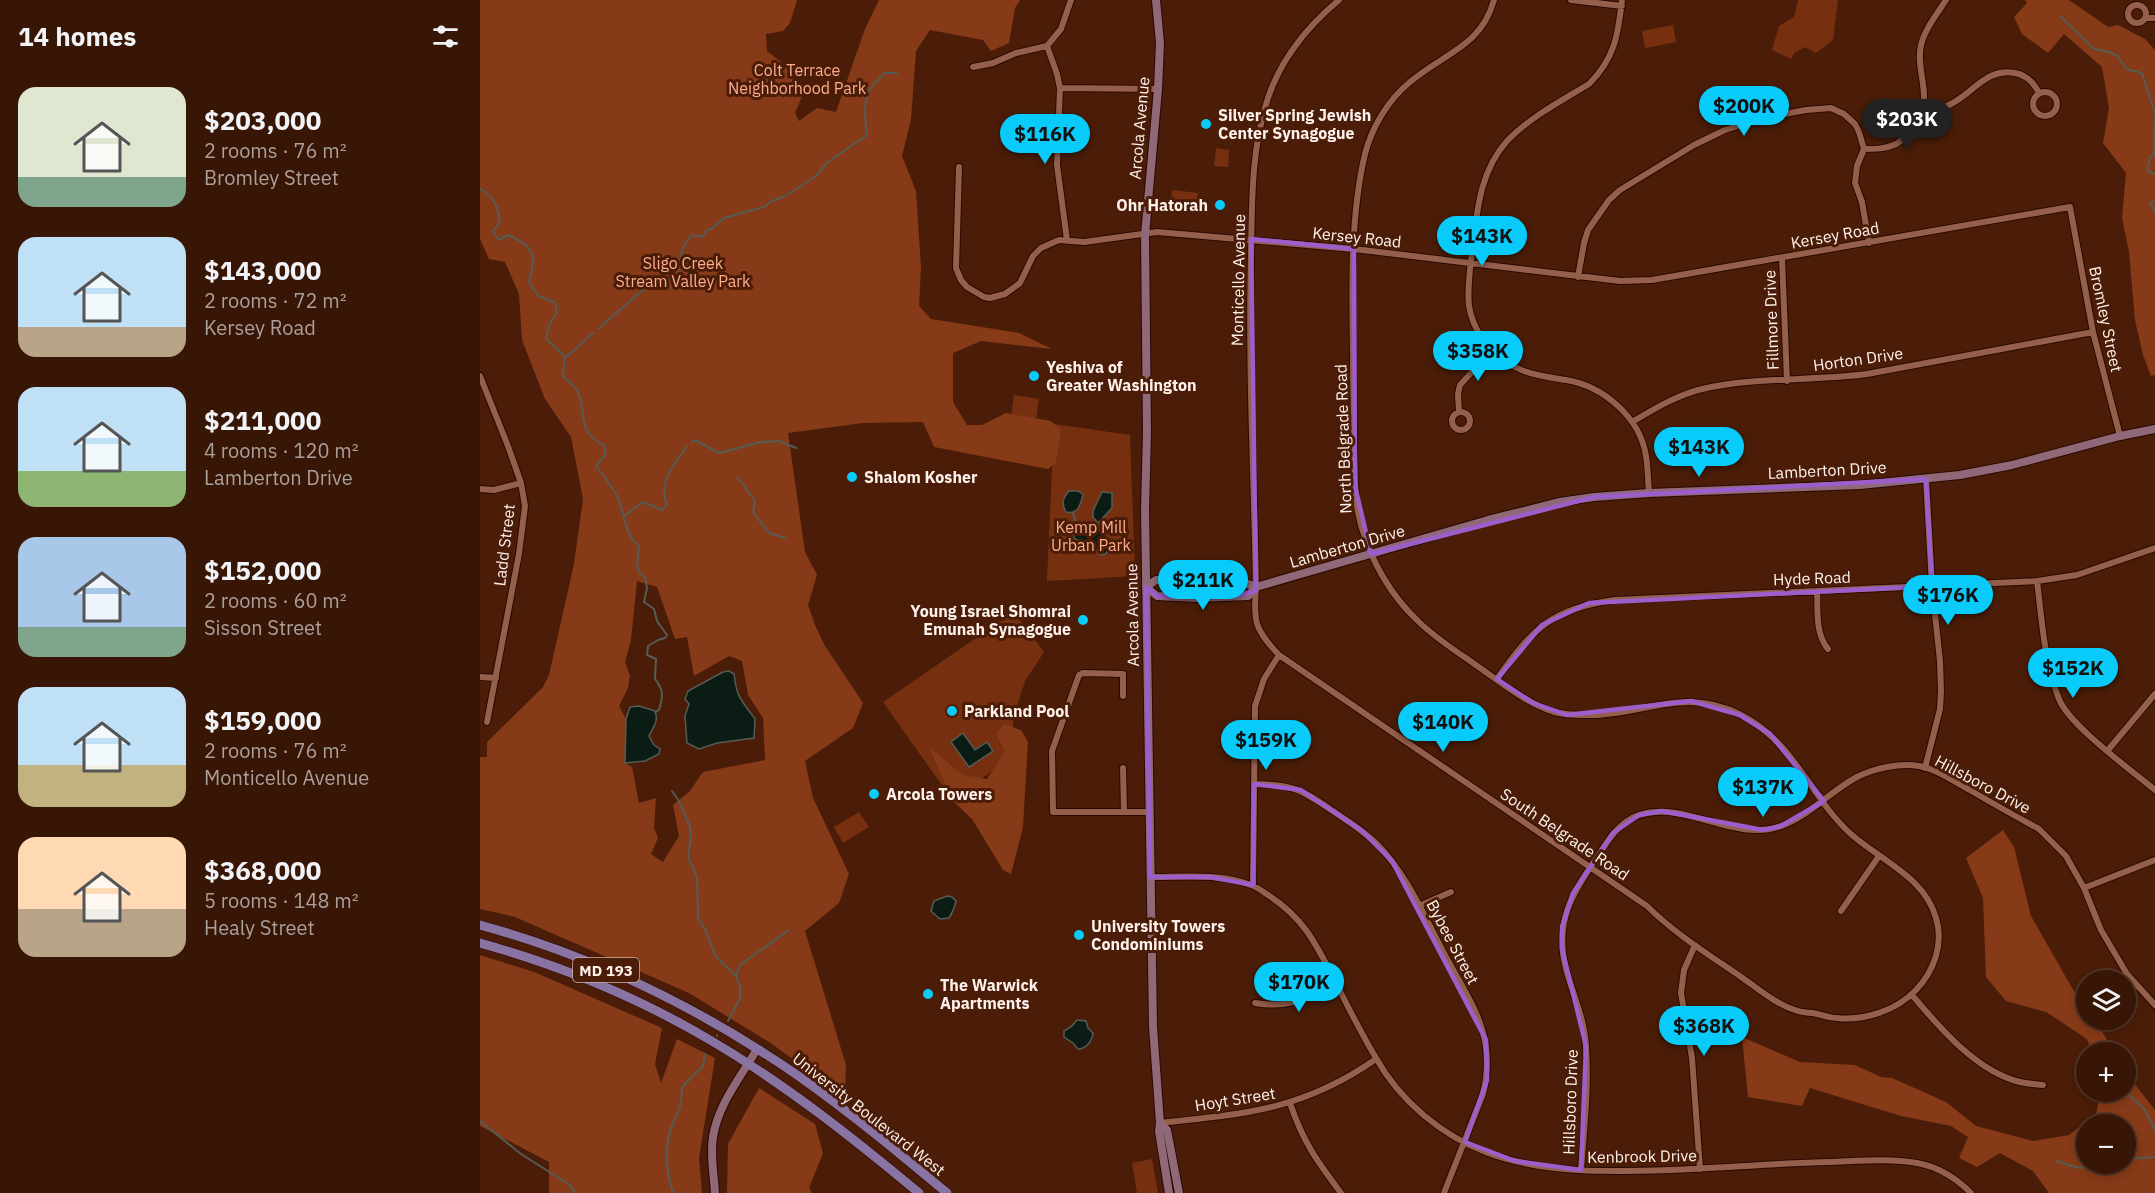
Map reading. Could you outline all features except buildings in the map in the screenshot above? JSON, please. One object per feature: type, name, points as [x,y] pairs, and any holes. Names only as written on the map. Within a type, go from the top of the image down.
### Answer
[{"type":"main road","name":"University Boulevard West","points":[[480,925],[535,942],[645,986],[726,1030],[836,1104],[947,1193]]},
{"type":"main road","name":"University Boulevard West","points":[[480,943],[526,957],[669,1017],[748,1064],[850,1136],[919,1193]]},
{"type":"street","points":[[973,67],[1047,46],[1061,29],[1071,0]]},
{"type":"street","name":"Arcola Avenue","points":[[1156,0],[1160,43],[1158,89],[1145,235],[1146,587],[1153,1027],[1159,1131],[1169,1193]]},
{"type":"street","name":"Monticello Avenue","points":[[1256,587],[1250,293],[1255,162],[1259,132],[1268,97],[1283,65],[1304,35],[1339,0]]},
{"type":"street","name":"North Belgrade Road","points":[[1494,0],[1490,16],[1478,34],[1412,80],[1395,96],[1383,113],[1365,152],[1354,249],[1355,486],[1360,523],[1371,554],[1386,583],[1415,620],[1497,679],[1533,703],[1552,712],[1566,715],[1598,715],[1691,701],[1713,705],[1740,715],[1770,734],[1791,756],[1849,832],[1918,885],[1929,901],[1937,920],[1939,937],[1936,959],[1926,978],[1912,995]]},
{"type":"street","points":[[1571,0],[1622,3],[1619,30],[1612,51],[1597,76],[1589,84],[1520,129],[1506,142],[1490,166],[1478,202],[1469,305],[1478,333],[1492,350],[1521,371],[1536,376],[1583,384],[1615,403],[1638,432],[1646,456],[1649,493]]},
{"type":"street","points":[[1864,149],[1882,149],[1897,143],[1912,127],[1924,99],[1920,59],[1922,44],[1926,31],[1946,0]]},
{"type":"street","points":[[2145,18],[2155,18]]},
{"type":"street","points":[[1047,46],[1060,88],[1057,165],[1067,240]]},
{"type":"street","points":[[1922,107],[1945,107],[1988,76],[1998,72],[2022,74],[2032,82],[2039,93]]},
{"type":"street","points":[[1060,88],[1158,89]]},
{"type":"street","points":[[1578,277],[1588,230],[1609,200],[1620,190],[1694,145],[1725,130],[1762,118],[1806,110],[1831,108],[1844,114],[1854,124],[1864,149],[1857,166],[1855,183],[1862,202],[1869,243]]},
{"type":"street","name":"Kersey Road","points":[[959,167],[956,268],[967,287],[984,297],[1005,294],[1020,283],[1034,255],[1041,248],[1059,240],[1084,242],[1156,232],[1354,249],[1578,277],[1620,281],[1652,280],[2070,207]]},
{"type":"street","name":"Bromley Street","points":[[2070,207],[2093,332],[2120,436]]},
{"type":"street","name":"Fillmore Drive","points":[[1782,258],[1787,381]]},
{"type":"street","name":"Horton Drive","points":[[1632,422],[1667,402],[1701,389],[1736,383],[1833,379],[2093,332]]},
{"type":"street","points":[[1459,412],[1460,385],[1492,350]]},
{"type":"street","name":"Ladd Street","points":[[480,376],[521,483],[525,506],[487,722]]},
{"type":"street","name":"Lamberton Drive","points":[[1256,587],[1248,596],[1196,598],[1157,596],[1146,587],[1156,580],[1240,581],[1256,587],[1560,502],[1649,493],[1860,485],[1960,475],[2012,465],[2155,429]]},
{"type":"street","points":[[1924,768],[1940,709],[1941,691],[1926,479]]},
{"type":"street","points":[[480,489],[494,490],[521,483]]},
{"type":"street","name":"Hyde Road","points":[[1497,679],[1520,646],[1542,625],[1560,613],[1589,603],[2037,581],[2077,575],[2155,548]]},
{"type":"street","points":[[2037,581],[2047,658],[2059,700],[2075,722],[2155,790]]},
{"type":"street","name":"South Belgrade Road","points":[[1256,587],[1254,612],[1256,623],[1264,639],[1279,655],[1647,906],[1695,945],[1780,1004],[1799,1012],[1837,1018],[1861,1017],[1889,1010],[1912,995]]},
{"type":"street","points":[[1817,591],[1819,632],[1828,649]]},
{"type":"street","points":[[1253,885],[1255,706],[1264,679],[1279,655]]},
{"type":"street","points":[[1123,696],[1123,674],[1083,673],[1079,675],[1052,751],[1053,812],[1149,812]]},
{"type":"street","points":[[480,677],[496,678]]},
{"type":"street","points":[[2108,750],[2155,694]]},
{"type":"street","name":"Hillsboro Drive","points":[[1581,1170],[1586,1046],[1581,1015],[1562,950],[1562,927],[1573,893],[1613,833],[1631,818],[1639,815],[1662,811],[1740,829],[1762,830],[1781,826],[1801,817],[1856,778],[1871,771],[1897,765],[1924,768],[1947,777],[2039,829],[2066,856],[2084,888],[2101,930],[2127,974],[2155,1005]]},
{"type":"street","points":[[1123,768],[1124,812]]},
{"type":"street","name":"Bybee Street","points":[[1254,784],[1280,784],[1301,790],[1361,830],[1377,844],[1392,861],[1419,906],[1476,1014],[1486,1040],[1489,1057],[1487,1080],[1444,1193]]},
{"type":"street","points":[[1841,910],[1879,856]]},
{"type":"street","points":[[2084,888],[2130,872],[2155,860]]},
{"type":"street","name":"Kenbrook Drive","points":[[1150,877],[1210,877],[1253,885],[1278,902],[1300,922],[1315,942],[1376,1059],[1394,1085],[1414,1107],[1437,1126],[1487,1152],[1515,1161],[1551,1168],[1628,1172],[1825,1162],[1917,1163],[1944,1171],[1962,1183],[1971,1193]]},
{"type":"street","points":[[1419,906],[1450,892]]},
{"type":"street","points":[[1695,945],[1684,970],[1682,993],[1692,1058],[1700,1169]]},
{"type":"street","points":[[1255,1003],[1275,1006],[1293,1003],[1335,981]]},
{"type":"street","points":[[1912,995],[1941,1030],[1987,1067],[2019,1082],[2043,1085]]},
{"type":"street","points":[[715,1193],[712,1139],[717,1120],[726,1099],[757,1049]]},
{"type":"street","name":"Hoyt Street","points":[[1160,1123],[1263,1110],[1290,1103],[1330,1088],[1376,1059]]},
{"type":"street","points":[[1290,1103],[1300,1132],[1312,1155],[1341,1193]]},
{"type":"street","name":"Arcola Avenue","points":[[1160,1123],[1167,1130],[1179,1193]]},
{"type":"highlighted area","points":[[1251,239],[1354,249],[1355,486],[1371,554],[1594,497],[1926,479],[1932,586],[1589,603],[1542,625],[1497,679],[1533,703],[1567,715],[1691,701],[1740,715],[1770,734],[1824,801],[1781,826],[1763,830],[1662,811],[1639,815],[1613,833],[1573,893],[1562,927],[1562,949],[1586,1046],[1581,1170],[1515,1161],[1465,1142],[1487,1080],[1486,1040],[1392,861],[1361,830],[1301,790],[1254,784],[1253,885],[1210,877],[1150,877],[1146,587],[1157,596],[1231,597],[1256,591]]},
{"type":"green space","name":"Sligo Creek Stream Valley Park","points":[[480,0],[797,0],[790,23],[783,31],[766,34],[767,51],[785,65],[803,94],[795,113],[799,121],[817,108],[836,112],[865,29],[879,0],[1020,0],[1015,8],[1009,43],[991,51],[983,40],[930,30],[916,51],[911,119],[902,156],[916,191],[921,268],[919,306],[931,319],[1019,333],[1052,349],[981,341],[953,353],[953,402],[967,425],[982,425],[1006,413],[1051,421],[1061,431],[1056,462],[1048,469],[934,447],[923,422],[863,423],[788,433],[805,552],[817,575],[808,605],[825,646],[863,703],[853,728],[805,761],[813,798],[849,874],[839,903],[805,931],[846,1065],[845,1092],[830,1086],[772,1044],[689,993],[515,917],[480,909],[480,757],[487,757],[487,742],[543,687],[549,675],[574,564],[583,499],[571,437],[545,399],[522,340],[519,294],[505,262],[489,259],[480,239]],"holes":[[[637,581],[657,587],[675,639],[687,637],[694,676],[729,656],[742,661],[748,695],[763,718],[765,760],[703,772],[689,792],[673,805],[679,836],[663,862],[651,854],[658,838],[654,828],[656,798],[639,803],[632,767],[625,763],[626,719],[619,706],[628,688],[630,676],[625,662],[631,640]]]},
{"type":"green space","points":[[1798,0],[1838,0],[1833,40],[1816,53],[1805,47],[1794,53],[1791,59],[1772,50],[1779,26],[1794,17]]},
{"type":"green space","points":[[2025,0],[2069,0],[2108,27],[2118,25],[2145,39],[2155,50],[2155,375],[2151,376],[2143,355],[2135,320],[2129,252],[2122,218],[2126,173],[2103,143],[2109,108],[2102,67],[2064,34],[2048,53],[2022,34],[2014,17],[2027,3]]},
{"type":"green space","points":[[1673,25],[1676,42],[1645,48],[1642,31]]},
{"type":"green space","points":[[1216,148],[1229,150],[1228,167],[1214,166]]},
{"type":"green space","points":[[1172,190],[1198,193],[1195,213],[1170,209]]},
{"type":"green space","points":[[1014,395],[1039,399],[1036,419],[1011,416]]},
{"type":"green space","name":"Kemp Mill Urban Park","points":[[1054,424],[1130,435],[1135,576],[1047,581]]},
{"type":"green space","name":"Parkland Pool","points":[[1014,612],[1044,652],[1025,681],[1013,719],[1013,758],[951,798],[883,702]]},
{"type":"green space","points":[[1004,724],[1021,730],[1028,742],[1023,827],[1011,874],[1003,870],[972,819],[953,801],[929,747],[963,775],[987,779],[1005,752],[996,733]]},
{"type":"green space","points":[[859,812],[869,827],[843,843],[834,827]]},
{"type":"green space","points":[[2003,830],[2014,847],[2031,916],[2076,994],[2076,1030],[2101,1030],[2108,1042],[2088,1042],[2087,1039],[2046,1012],[2006,1001],[1986,977],[1983,898],[1966,858]]},
{"type":"green space","points":[[480,955],[534,972],[662,1028],[655,1064],[661,1083],[677,1039],[715,1058],[699,1158],[702,1193],[549,1193],[549,1162],[480,1126]]},
{"type":"green space","points":[[1742,1037],[1800,1062],[1855,1065],[1881,1077],[1892,1078],[1946,1102],[1976,1126],[2033,1141],[2069,1135],[2076,1130],[2076,1174],[2136,1174],[2136,1114],[2096,1114],[2099,1102],[2136,1102],[2136,1086],[2155,1110],[2155,1193],[2049,1193],[2033,1171],[2000,1153],[1977,1167],[1959,1158],[1968,1137],[1951,1126],[1901,1116],[1810,1088],[1802,1106],[1748,1097]]},
{"type":"green space","points":[[759,1088],[815,1124],[823,1153],[809,1188],[812,1193],[727,1193],[728,1144]]},
{"type":"green space","points":[[1152,1159],[1158,1193],[1137,1193],[1132,1163]]},
{"type":"shaded area","points":[[1069,491],[1078,491],[1083,494],[1078,508],[1073,512],[1066,512],[1063,503],[1065,496]]},
{"type":"shaded area","points":[[1102,492],[1112,493],[1112,508],[1098,523],[1093,517],[1093,511]]},
{"type":"shaded area","points":[[1095,525],[1106,538],[1110,548],[1105,554],[1101,555],[1090,544],[1075,539],[1073,535],[1075,529],[1080,527],[1090,532]]},
{"type":"shaded area","points":[[729,671],[734,674],[740,698],[755,719],[754,738],[717,743],[699,749],[687,743],[685,716],[689,704],[685,699],[688,691]]},
{"type":"shaded area","points":[[639,706],[655,711],[656,722],[649,736],[654,745],[660,749],[659,754],[645,761],[625,763],[626,719],[630,707]]},
{"type":"shaded area","name":"Parkland Pool","points":[[963,733],[975,750],[987,742],[993,751],[969,767],[951,742]]},
{"type":"shaded area","points":[[947,896],[956,901],[955,905],[949,918],[940,919],[931,911],[934,901]]},
{"type":"shaded area","points":[[1077,1020],[1086,1021],[1093,1033],[1088,1044],[1078,1049],[1064,1037],[1064,1031]]},
{"type":"waterway","points":[[2060,16],[2094,49],[2118,56],[2126,69],[2142,73],[2155,113]]},
{"type":"waterway","points":[[598,329],[647,286],[677,278],[682,250],[691,235],[702,237],[706,231],[724,218],[764,207],[785,196],[816,176],[828,162],[867,135],[865,111],[868,94],[884,73],[897,73]]},
{"type":"waterway","points":[[2155,115],[2154,155],[2150,157],[2147,171],[2155,174]]},
{"type":"waterway","points":[[480,189],[492,198],[496,207],[500,222],[493,231],[498,240],[509,235],[529,249],[533,259],[529,282],[538,296],[555,302],[557,313],[549,325],[546,339],[565,356],[563,377],[579,393],[588,433],[605,446],[605,455],[596,466],[616,494],[630,536],[639,546],[637,566],[640,574],[645,577],[647,588],[644,602],[654,609],[657,621],[667,635],[648,646],[647,655],[656,659],[655,679],[662,694],[659,710],[655,712]]},
{"type":"waterway","points":[[2155,200],[2150,204],[2155,212]]},
{"type":"waterway","points":[[566,356],[593,333]]},
{"type":"waterway","points":[[692,443],[695,440],[719,453],[761,442],[779,441],[796,448]]},
{"type":"waterway","points":[[624,516],[643,502],[662,510],[667,505],[664,488],[668,474],[687,447]]},
{"type":"waterway","points":[[738,478],[755,501],[753,512],[769,533],[785,538]]},
{"type":"waterway","points":[[1073,513],[1078,530]]},
{"type":"waterway","points":[[672,791],[690,827],[688,857],[697,877],[698,918],[716,957],[736,976],[740,987],[740,998],[728,1021]]},
{"type":"waterway","points":[[736,976],[740,965],[789,930]]},
{"type":"waterway","points":[[673,1193],[667,1167],[668,1140],[680,1106],[682,1087],[703,1066],[705,1054]]},
{"type":"waterway","points":[[2136,1101],[2144,1109],[2155,1130]]},
{"type":"waterway","points":[[480,1121],[521,1154],[570,1185],[575,1193]]},
{"type":"waterway","points":[[2136,1158],[2155,1157]]},
{"type":"waterway","points":[[2056,1161],[2076,1167]]},
{"type":"place","name":"Silver Spring Jewish Center Synagogue","points":[[1206,124]]},
{"type":"place","name":"Ohr Hatorah","points":[[1220,205]]},
{"type":"place","name":"Yeshiva of Greater Washington","points":[[1034,376]]},
{"type":"place","name":"Shalom Kosher","points":[[852,477]]},
{"type":"place","name":"Young Israel Shomrai Emunah Synagogue","points":[[1083,620]]},
{"type":"place","name":"Parkland Pool","points":[[952,711]]},
{"type":"place","name":"Arcola Towers","points":[[874,794]]},
{"type":"place","name":"University Towers Condominiums","points":[[1079,935]]},
{"type":"place","name":"The Warwick Apartments","points":[[928,994]]},
{"type":"park label","name":"Colt Terrace Neighborhood Park","points":[[797,79]]}]
